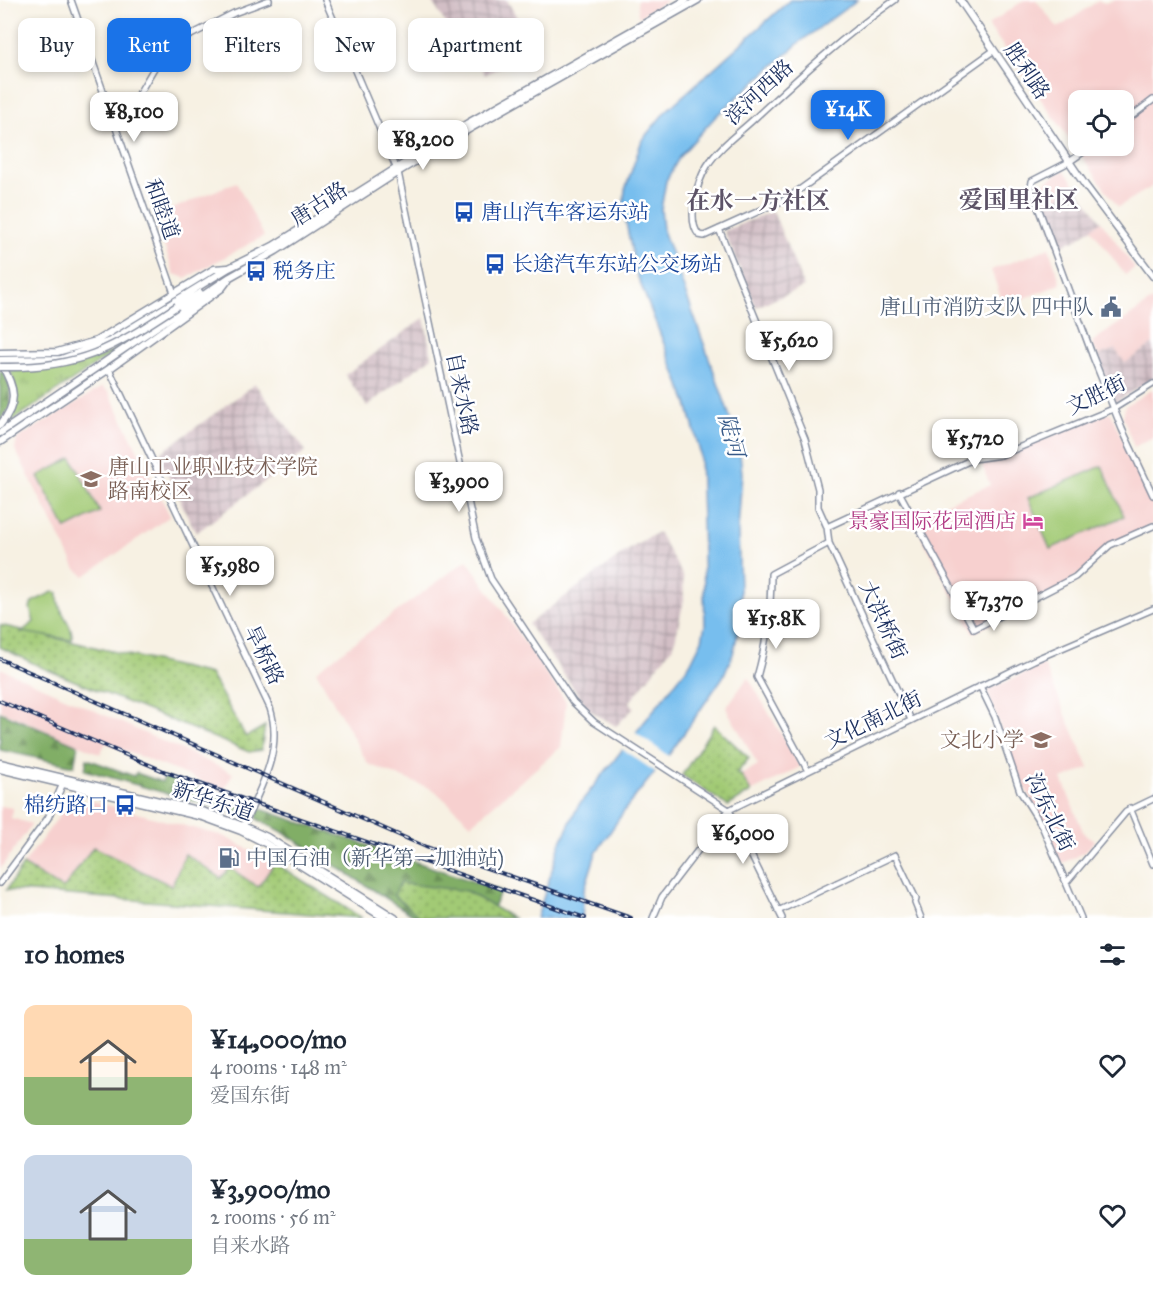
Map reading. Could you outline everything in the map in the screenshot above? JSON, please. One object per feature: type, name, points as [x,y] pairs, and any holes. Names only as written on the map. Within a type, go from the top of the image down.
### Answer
[{"type":"main road","name":"唐古路","points":[[230,277],[276,251],[468,123],[686,0]]},
{"type":"main road","name":"唐古路","points":[[0,433],[229,268],[273,246],[397,170],[698,0]]},
{"type":"main road","name":"胜利路","points":[[960,0],[1069,162],[1153,276]]},
{"type":"main road","points":[[0,353],[32,354],[77,348],[115,331],[214,269],[229,268]]},
{"type":"main road","points":[[0,363],[31,368],[80,360],[123,341],[177,306],[230,277]]},
{"type":"main road","points":[[0,442],[109,369],[222,288],[230,277]]},
{"type":"main road","points":[[0,363],[14,395],[11,410],[0,425]]},
{"type":"main road","name":"新华东道","points":[[0,763],[64,782],[203,817],[267,837],[395,918]]},
{"type":"main road","name":"新华东道","points":[[0,769],[64,782]]},
{"type":"main road","name":"新华东道","points":[[242,828],[384,918]]},
{"type":"street","name":"和睦道","points":[[71,0],[174,293]]},
{"type":"street","points":[[109,109],[137,97],[157,63],[172,47],[234,13],[269,0]]},
{"type":"street","name":"自来水路","points":[[325,0],[397,170],[451,426],[482,559],[503,599],[573,702],[594,722],[729,810]]},
{"type":"street","name":"滨河西路","points":[[719,229],[699,235],[696,232],[694,213],[699,180],[716,154],[840,41],[895,0]]},
{"type":"street","points":[[719,229],[788,198],[993,51]]},
{"type":"street","points":[[1134,114],[1153,100]]},
{"type":"street","points":[[1078,156],[1032,181],[1031,188],[1113,409],[1153,495]]},
{"type":"street","name":"大洪桥街","points":[[719,229],[805,439],[818,489],[818,507],[829,543],[911,720]]},
{"type":"street","name":"旱桥路","points":[[109,369],[270,708],[275,723],[276,738],[271,761],[242,828]]},
{"type":"street","name":"文胜街","points":[[826,530],[899,492],[973,459],[1001,455],[1113,409],[1153,384]]},
{"type":"street","points":[[899,492],[974,629],[1075,577],[1110,545],[1153,526]]},
{"type":"street","points":[[808,771],[757,676],[767,641],[771,574],[829,543]]},
{"type":"street","name":"文化南北街","points":[[652,918],[662,897],[729,810],[980,686],[1153,609]]},
{"type":"street","name":"沟东北街","points":[[980,686],[995,717],[1016,782],[1042,826],[1081,918]]},
{"type":"street","points":[[0,883],[48,818],[64,782]]},
{"type":"street","points":[[1066,883],[1130,808],[1153,799]]},
{"type":"street","points":[[1130,808],[1153,864]]},
{"type":"street","points":[[729,810],[782,918]]},
{"type":"street","points":[[778,911],[896,855],[916,899],[915,903],[921,918]]},
{"type":"shaded area","points":[[431,0],[507,0],[517,18],[442,18]]},
{"type":"shaded area","points":[[637,0],[668,0],[638,17]]},
{"type":"shaded area","points":[[1024,0],[1036,0],[1058,28],[1098,1],[1105,3],[1115,0],[1153,0],[1153,186],[1118,207],[1082,156],[1134,156],[1134,90],[1068,90],[1068,137],[988,25]]},
{"type":"shaded area","points":[[1064,170],[1075,185],[1043,208],[1035,189]]},
{"type":"shaded area","points":[[236,182],[264,236],[186,278],[174,274],[154,217]]},
{"type":"shaded area","points":[[1075,185],[1101,221],[1073,242],[1071,240],[1058,248],[1043,208]]},
{"type":"shaded area","points":[[773,211],[804,287],[756,307],[724,231]]},
{"type":"shaded area","points":[[1101,221],[1135,268],[1125,275],[1091,228]]},
{"type":"shaded area","points":[[1049,248],[1061,284],[1004,306],[991,270]]},
{"type":"shaded area","points":[[1153,300],[1153,344],[1125,363],[1115,349],[1098,356],[1092,342]]},
{"type":"shaded area","points":[[424,318],[432,357],[367,406],[345,375]]},
{"type":"shaded area","points":[[1153,344],[1153,379],[1115,402],[1098,356],[1115,349],[1125,363]]},
{"type":"shaded area","points":[[255,384],[306,451],[196,533],[158,455]]},
{"type":"shaded area","name":"唐山工业职业技术学院 路南校区","points":[[102,387],[109,392],[170,516],[85,576],[76,569],[15,449],[17,439]]},
{"type":"shaded area","points":[[1153,389],[1153,437],[1134,447],[1123,417],[1125,406]]},
{"type":"shaded area","name":"景豪国际花园酒店","points":[[1110,412],[1153,503],[1153,524],[1111,546],[1066,586],[973,633],[912,518],[990,485],[982,465]]},
{"type":"shaded area","points":[[658,532],[683,576],[684,600],[674,645],[630,702],[634,708],[616,726],[589,710],[528,624],[625,552]]},
{"type":"shaded area","points":[[467,560],[566,702],[561,747],[471,824],[434,790],[368,764],[316,671]]},
{"type":"shaded area","name":"文北小学","points":[[1044,665],[1089,768],[1062,779],[1084,834],[1095,840],[1085,852],[1061,864],[1038,812],[1016,771],[987,690]]},
{"type":"shaded area","points":[[0,668],[233,773],[224,790],[106,743],[100,754],[0,710]]},
{"type":"shaded area","points":[[748,677],[800,767],[751,792],[741,775],[758,765],[726,708]]},
{"type":"shaded area","points":[[92,801],[223,836],[275,863],[259,887],[230,869],[221,878],[185,854],[172,886],[94,847],[65,887],[61,888],[23,865],[62,812],[69,806]]},
{"type":"shaded area","points":[[0,806],[13,808],[11,818],[32,824],[0,869]]},
{"type":"green space","points":[[122,347],[6,425],[14,412],[17,399],[10,371],[68,366],[95,359]]},
{"type":"green space","points":[[0,371],[3,371],[10,387],[10,408],[0,421]]},
{"type":"green space","points":[[72,458],[100,512],[66,529],[38,476]]},
{"type":"green space","points":[[1102,466],[1124,516],[1050,549],[1028,498]]},
{"type":"green space","points":[[53,592],[58,593],[58,600],[70,628],[72,640],[21,632],[34,622],[30,608],[32,602]]},
{"type":"green space","points":[[0,625],[210,674],[246,737],[265,726],[261,750],[249,752],[43,668],[0,647]]},
{"type":"green space","points":[[0,712],[78,745],[74,766],[0,750]]},
{"type":"green space","points":[[714,725],[749,758],[736,774],[741,775],[751,792],[728,806],[682,775]]},
{"type":"green space","points":[[87,759],[134,776],[136,773],[162,782],[164,777],[242,802],[239,810],[234,813],[85,770]]},
{"type":"green space","points":[[258,808],[501,891],[493,907],[466,891],[394,895],[421,918],[417,918],[281,831],[257,819]]},
{"type":"green space","points":[[726,823],[732,825],[737,835],[722,840],[715,848],[709,845]]},
{"type":"green space","points":[[93,847],[172,886],[185,854],[221,878],[230,868],[258,887],[275,863],[362,918],[6,890],[23,865],[61,888],[65,887]]},
{"type":"green space","points":[[400,883],[466,891],[513,918],[421,918],[394,895]]},
{"type":"water","name":"陡河","points":[[790,0],[857,0],[800,42],[716,116],[680,156],[666,181],[661,209],[663,230],[728,411],[740,454],[742,473],[738,530],[741,619],[733,654],[723,677],[671,752],[626,808],[596,853],[584,891],[582,918],[537,918],[560,844],[578,806],[690,664],[702,640],[705,625],[700,452],[687,403],[636,272],[623,208],[625,190],[642,140],[665,112]]},
{"type":"pier","points":[[633,731],[670,757],[657,773],[620,748]]},
{"type":"railway","points":[[0,659],[426,847],[631,918]]},
{"type":"railway","points":[[0,701],[166,772],[585,918]]},
{"type":"place","name":"唐山汽车客运东站","points":[[464,212]]},
{"type":"place","name":"长途汽车东站公交场站","points":[[495,264]]},
{"type":"place","name":"税务庄","points":[[256,271]]},
{"type":"place","name":"唐山市消防支队 四中队","points":[[1111,307]]},
{"type":"place","name":"唐山工业职业技术学院 路南校区","points":[[91,479]]},
{"type":"place","name":"景豪国际花园酒店","points":[[1033,521]]},
{"type":"place","name":"文北小学","points":[[1041,740]]},
{"type":"place","name":"棉纺路口","points":[[125,805]]},
{"type":"place","name":"中国石油（新华第一加油站)","points":[[229,858]]},
{"type":"district","name":"爱国里社区","points":[[1019,200]]},
{"type":"district","name":"在水一方社区","points":[[758,201]]}]
